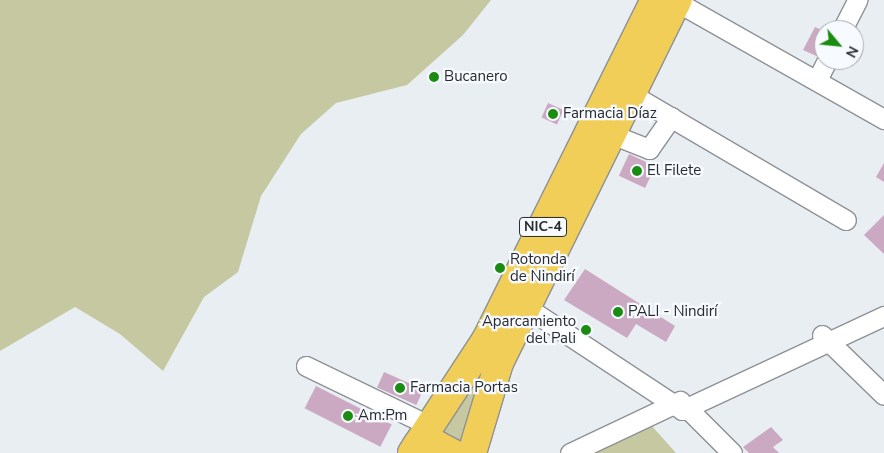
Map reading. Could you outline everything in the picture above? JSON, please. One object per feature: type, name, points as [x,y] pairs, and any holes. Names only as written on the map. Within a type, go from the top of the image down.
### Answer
[{"type":"highway","name":"NIC-4","points":[[472,453],[499,363],[631,94],[670,1]]},
{"type":"highway","name":"NIC-4","points":[[419,441],[486,340],[670,1]]},
{"type":"highway","points":[[419,441],[437,445],[452,453]]},
{"type":"street","points":[[847,20],[857,0]]},
{"type":"street","points":[[670,1],[817,80],[884,119]]},
{"type":"street","points":[[817,80],[822,70]]},
{"type":"street","points":[[631,94],[846,220]]},
{"type":"street","points":[[611,134],[649,149],[671,117]]},
{"type":"street","points":[[570,453],[680,407],[825,338],[884,305]]},
{"type":"street","points":[[526,307],[680,407],[732,453]]},
{"type":"street","points":[[825,338],[884,316]]},
{"type":"street","points":[[825,338],[884,395]]},
{"type":"street","points":[[306,366],[419,441]]},
{"type":"green space","points":[[0,0],[491,0],[463,35],[407,85],[336,103],[301,134],[261,196],[238,272],[204,297],[163,371],[120,334],[75,307],[0,351]]},
{"type":"green space","points":[[490,354],[464,446],[448,434],[435,432]]},
{"type":"green space","points":[[651,425],[676,453],[595,453]]},
{"type":"building","points":[[814,29],[814,55],[803,50]]},
{"type":"building","name":"Farmacia Díaz","points":[[548,103],[564,110],[557,125],[541,118]]},
{"type":"building","name":"El Filete","points":[[629,154],[655,166],[645,188],[619,176]]},
{"type":"building","points":[[884,163],[884,182],[876,177]]},
{"type":"building","points":[[884,215],[884,254],[864,235]]},
{"type":"building","name":"PALI - Nindirí","points":[[585,269],[675,326],[666,342],[636,324],[627,338],[564,300]]},
{"type":"building","name":"Farmacia Portas","points":[[384,372],[423,389],[416,405],[377,388]]},
{"type":"building","name":"Am:Pm","points":[[316,386],[392,425],[380,447],[305,408]]},
{"type":"building","points":[[771,427],[783,440],[773,447],[779,453],[749,453],[743,447]]},
{"type":"place","name":"Bucanero","points":[[434,77]]},
{"type":"place","name":"Farmacia Díaz","points":[[553,114]]},
{"type":"place","name":"El Filete","points":[[637,171]]},
{"type":"place","name":"Rotonda de Nindirí","points":[[500,268]]},
{"type":"place","name":"PALI - Nindirí","points":[[618,312]]},
{"type":"place","name":"Aparcamiento del Pali","points":[[586,330]]},
{"type":"place","name":"Farmacia Portas","points":[[400,388]]},
{"type":"place","name":"Am:Pm","points":[[348,416]]}]
